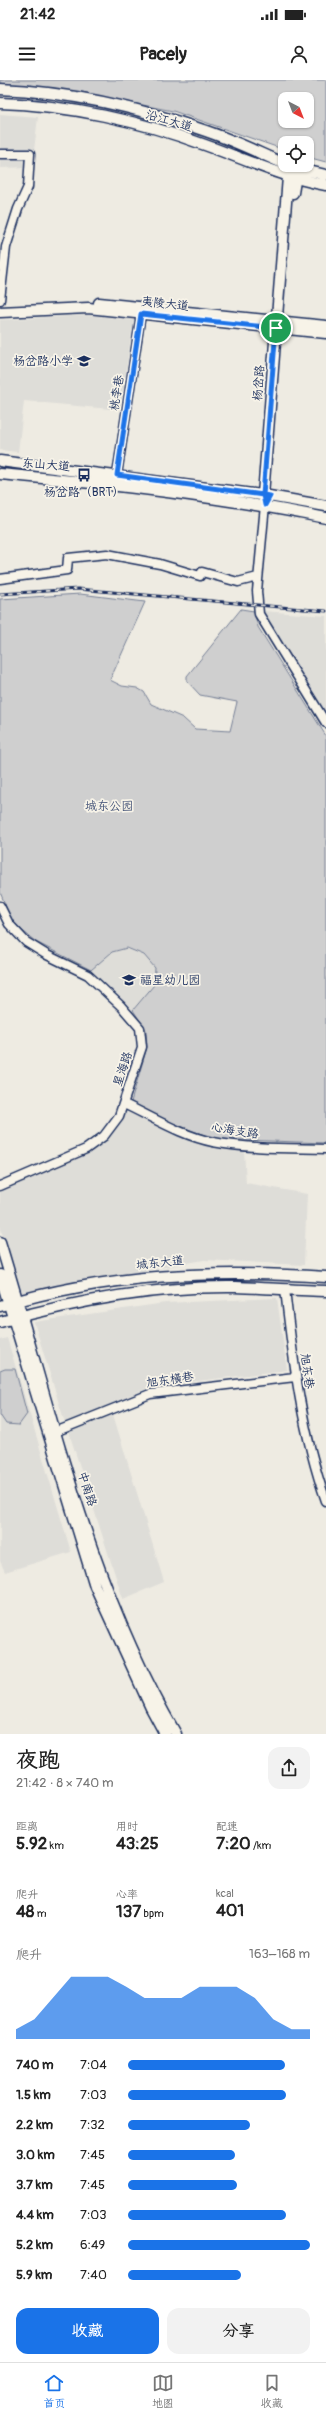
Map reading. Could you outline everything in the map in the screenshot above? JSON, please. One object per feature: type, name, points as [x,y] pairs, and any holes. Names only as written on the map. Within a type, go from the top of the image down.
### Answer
[{"type":"main road","name":"沿江大道","points":[[0,89],[65,96],[125,107],[206,131],[278,164]]},
{"type":"main road","name":"沿江大道","points":[[0,103],[63,110],[123,120],[278,166]]},
{"type":"main road","name":"杨岔路","points":[[266,499],[290,172]]},
{"type":"main road","name":"沿江大道","points":[[295,172],[326,185]]},
{"type":"main road","name":"沿江大道","points":[[304,172],[326,175]]},
{"type":"main road","name":"夷陵大道","points":[[0,305],[89,302],[279,325],[326,333]]},
{"type":"main road","name":"夷陵大道","points":[[0,312],[88,308],[141,314],[279,325],[326,326]]},
{"type":"main road","name":"东山大道","points":[[0,461],[117,475],[266,499],[326,518]]},
{"type":"main road","name":"东山大道","points":[[0,474],[326,506]]},
{"type":"main road","name":"中南路","points":[[0,1242],[9,1304]]},
{"type":"main road","name":"城东大道","points":[[9,1304],[108,1282],[178,1274],[245,1272],[326,1277]]},
{"type":"main road","name":"中南路","points":[[0,1275],[9,1304],[18,1317],[103,1582],[159,1704],[176,1734]]},
{"type":"main road","points":[[0,1322],[120,1296],[155,1292],[234,1287],[326,1291]]},
{"type":"main road","name":"中南路","points":[[18,1317],[95,1586],[151,1708],[165,1734]]},
{"type":"street","points":[[0,154],[30,154],[28,187],[18,209],[6,247],[0,300]]},
{"type":"street","name":"桃李巷","points":[[117,475],[141,314]]},
{"type":"street","name":"杨岔路","points":[[266,499],[257,591],[259,614],[326,723]]},
{"type":"street","points":[[0,579],[67,570],[68,558],[107,554],[160,564],[200,576],[202,572],[238,582],[258,577]]},
{"type":"street","name":"星海路","points":[[0,906],[9,924],[26,942],[46,955],[88,975],[122,1006],[140,1028],[142,1047],[124,1104],[112,1127],[86,1149],[0,1186]]},
{"type":"street","name":"心海支路","points":[[124,1104],[169,1126],[212,1142],[261,1148],[326,1148]]},
{"type":"street","name":"旭东巷","points":[[285,1290],[295,1377],[312,1456],[326,1501]]},
{"type":"street","name":"旭东横巷","points":[[55,1432],[150,1394],[295,1377]]},
{"type":"shaded area","points":[[0,114],[38,117],[32,167],[0,168]]},
{"type":"shaded area","name":"杨岔路小学","points":[[88,315],[134,320],[120,410],[24,401],[18,452],[0,450],[0,320]]},
{"type":"shaded area","points":[[263,611],[326,616],[326,713]]},
{"type":"shaded area","name":"福星幼儿园","points":[[127,948],[144,955],[155,968],[156,976],[154,985],[133,1010],[91,970],[112,952]]},
{"type":"shaded area","points":[[126,1112],[212,1146],[244,1150],[246,1183],[307,1194],[304,1265],[204,1260],[20,1293],[0,1226],[0,1190],[87,1154],[111,1135]]},
{"type":"shaded area","points":[[277,1298],[287,1370],[150,1387],[65,1423],[34,1322],[165,1303]]},
{"type":"shaded area","points":[[7,1338],[71,1552],[5,1572],[0,1561],[0,1340]]},
{"type":"shaded area","points":[[112,1411],[164,1582],[123,1599],[69,1433]]},
{"type":"green space","points":[[0,80],[326,80],[326,162],[314,159],[314,136],[278,136],[278,148],[173,111],[123,101],[0,83]]},
{"type":"green space","name":"城东公园","points":[[80,594],[145,602],[110,680],[122,686],[137,688],[144,692],[151,704],[183,718],[195,729],[230,731],[237,702],[200,695],[187,681],[187,676],[241,609],[254,611],[258,627],[326,736],[326,1143],[215,1139],[172,1123],[131,1102],[147,1047],[146,1030],[133,1010],[154,985],[155,968],[144,955],[127,948],[112,952],[91,970],[36,942],[11,919],[0,892],[0,599]]},
{"type":"green space","points":[[5,1369],[15,1369],[27,1414],[19,1425],[6,1424],[0,1415],[0,1371]]},
{"type":"railway","points":[[0,594],[78,589],[326,611]]},
{"type":"place","name":"杨岔路小学","points":[[84,361]]},
{"type":"place","name":"杨岔路（BRT）","points":[[84,475]]},
{"type":"place","name":"福星幼儿园","points":[[129,980]]},
{"type":"route","points":[[276,328],[141,314],[117,475],[263,495],[265,505],[270,496],[263,495],[276,328]]}]
